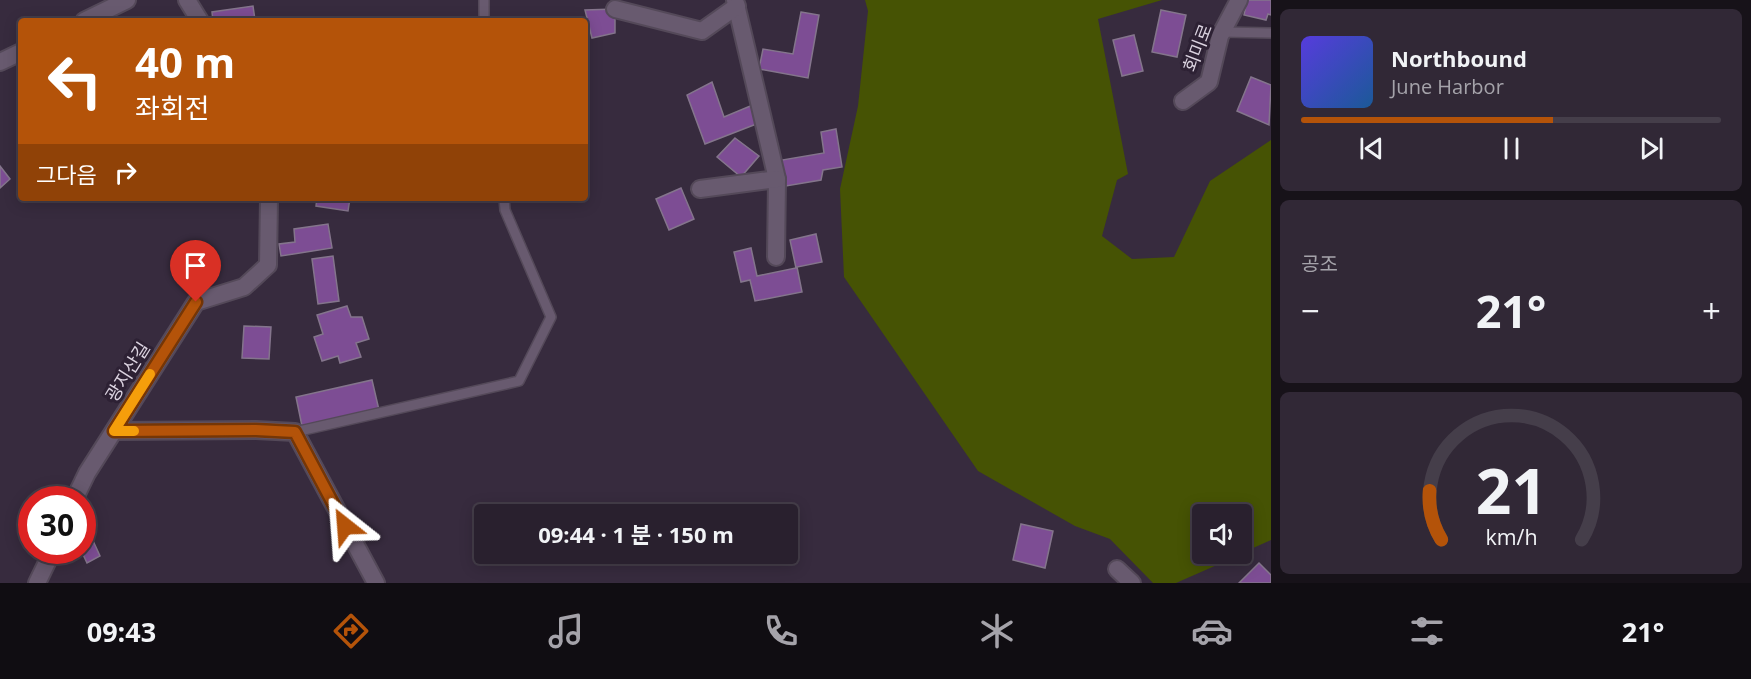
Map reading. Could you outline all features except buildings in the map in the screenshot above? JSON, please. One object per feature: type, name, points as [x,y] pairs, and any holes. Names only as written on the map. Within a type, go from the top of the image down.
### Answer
[{"type":"street","points":[[90,18],[127,0]]},
{"type":"street","points":[[187,0],[198,18]]},
{"type":"street","name":"회미로","points":[[1184,102],[1209,82],[1223,32],[1239,0]]},
{"type":"street","points":[[615,9],[702,31],[736,3],[777,179],[776,257]]},
{"type":"street","points":[[0,62],[18,53]]},
{"type":"street","points":[[700,189],[777,179]]},
{"type":"street","name":"광지산길","points":[[82,486],[114,431],[196,302],[244,287],[268,265],[269,201]]},
{"type":"street","points":[[114,431],[295,432],[376,583]]},
{"type":"street","points":[[37,583],[46,564]]},
{"type":"street","points":[[1117,568],[1132,583]]},
{"type":"lane","points":[[484,0],[484,18]]},
{"type":"lane","points":[[1223,32],[1271,33]]},
{"type":"lane","points":[[295,432],[519,381],[551,317],[505,210],[504,201]]},
{"type":"green space","points":[[865,0],[1162,0],[1098,19],[1128,174],[1117,180],[1102,236],[1132,259],[1174,257],[1210,181],[1271,140],[1271,540],[1252,549],[1252,504],[1192,504],[1192,564],[1219,564],[1176,583],[1153,583],[1110,539],[1075,526],[978,471],[844,277],[840,189],[858,106],[868,11]]},
{"type":"slow traffic","points":[[134,431],[114,431],[150,374]]},
{"type":"route","points":[[196,302],[114,431],[295,432],[345,526]]}]
